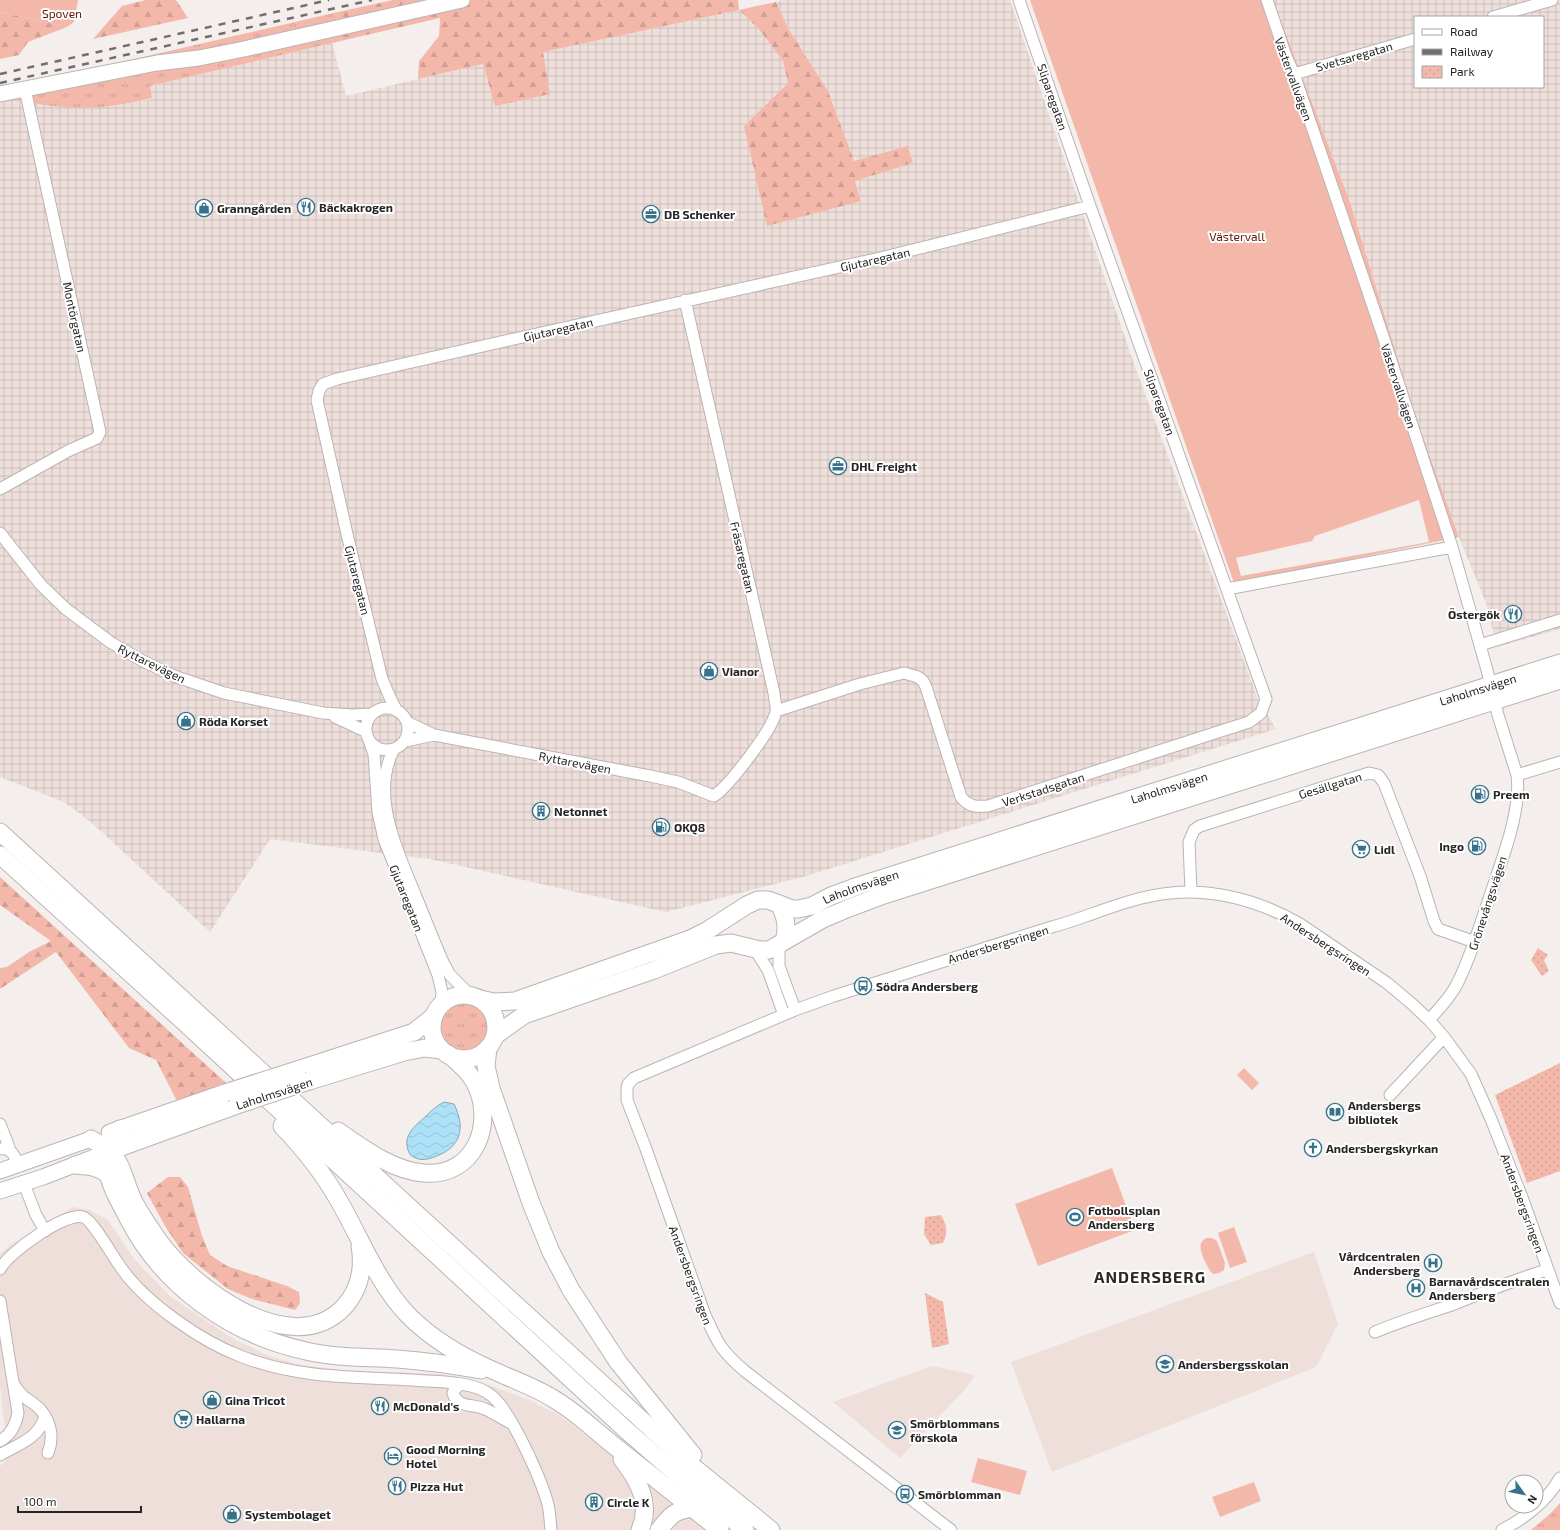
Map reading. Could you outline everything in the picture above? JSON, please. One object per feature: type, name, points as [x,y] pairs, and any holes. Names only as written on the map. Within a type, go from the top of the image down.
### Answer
[{"type":"highway","name":"Laholmsvägen","points":[[91,1139],[225,1093],[414,1032],[454,996],[475,997],[494,1002],[515,1001],[670,946],[708,930],[747,904],[758,900],[768,900],[792,909],[812,906],[831,896],[858,886],[1560,663]]},
{"type":"highway","name":"Laholmsvägen","points":[[110,1151],[237,1105],[404,1052],[425,1048],[445,1052],[457,1058],[467,1059],[476,1057],[492,1041],[524,1015],[654,970],[716,945],[731,943],[769,950],[830,916],[882,896],[1560,680]]},
{"type":"highway","points":[[0,832],[622,1402],[722,1490],[771,1530]]},
{"type":"highway","points":[[0,855],[184,1022],[625,1429],[744,1530]]},
{"type":"highway","points":[[779,904],[787,928],[781,943]]},
{"type":"highway","points":[[475,997],[488,1006],[494,1014],[496,1024],[486,1066],[487,1075],[531,1203],[554,1258],[571,1290],[618,1362],[650,1404],[722,1490]]},
{"type":"highway","points":[[290,1099],[382,1159],[411,1171],[423,1173],[444,1171],[463,1162],[475,1148],[482,1131],[484,1114],[475,1082],[462,1066],[445,1052],[435,1040],[432,1028],[438,1010]]},
{"type":"highway","points":[[184,1022],[191,1036],[270,1112],[297,1141],[335,1194],[359,1240],[395,1300],[421,1327],[436,1339],[454,1350],[498,1373],[538,1390],[574,1412],[720,1530]]},
{"type":"highway","points":[[120,1129],[113,1141],[107,1159],[158,1240],[179,1264],[222,1300],[254,1316],[274,1323],[294,1326],[308,1326],[323,1322],[341,1310],[350,1299],[359,1282],[362,1258],[359,1240]]},
{"type":"highway","points":[[91,1139],[110,1151]]},
{"type":"highway","points":[[115,1173],[134,1143]]},
{"type":"highway","points":[[75,1165],[93,1167],[115,1173]]},
{"type":"highway","points":[[115,1173],[133,1228],[164,1270],[201,1304],[242,1329],[282,1345],[306,1351],[358,1358],[434,1362],[498,1373]]},
{"type":"highway","points":[[611,1443],[634,1475],[641,1489],[645,1501],[645,1512],[640,1530]]},
{"type":"highway","points":[[659,1530],[674,1512],[693,1508]]},
{"type":"main road","points":[[0,94],[157,63],[244,49],[462,0]]},
{"type":"main road","name":"Laholmsvägen","points":[[0,1171],[91,1139]]},
{"type":"main road","name":"Laholmsvägen","points":[[0,1191],[110,1151]]},
{"type":"street","name":"Sliparegatan","points":[[1019,0],[1090,206],[1227,589]]},
{"type":"street","name":"Västervallvägen","points":[[1267,0],[1286,56],[1294,74],[1383,336],[1452,546],[1480,645],[1494,702],[1517,775]]},
{"type":"street","points":[[1496,16],[1552,0]]},
{"type":"street","name":"Svetsaregatan","points":[[1294,74],[1414,39]]},
{"type":"street","name":"Montörgatan","points":[[0,489],[68,451],[97,438],[100,432],[26,89]]},
{"type":"street","name":"Gjutaregatan","points":[[397,711],[382,679],[317,400],[319,391],[323,384],[685,300],[876,259],[1090,206]]},
{"type":"street","name":"Fräsaregatan","points":[[685,300],[758,622],[776,711]]},
{"type":"street","name":"Ryttarevägen","points":[[0,533],[41,585],[66,609],[110,642],[141,660],[174,676],[224,693],[323,713],[352,715],[391,708],[403,715],[407,722],[434,735],[657,777],[678,782],[714,796],[724,787],[762,738],[771,724],[776,711]]},
{"type":"street","points":[[1227,589],[1452,546]]},
{"type":"street","name":"Verkstadsgatan","points":[[776,711],[860,684],[904,673],[918,677],[926,687],[961,797],[973,806],[988,806],[1248,722],[1262,713],[1266,699],[1227,589]]},
{"type":"street","points":[[1480,645],[1560,620]]},
{"type":"street","name":"Gjutaregatan","points":[[375,712],[381,693],[382,679]]},
{"type":"street","points":[[375,712],[366,725],[365,731],[370,743],[381,750],[394,749]]},
{"type":"street","name":"Ryttarevägen","points":[[323,713],[365,731]]},
{"type":"street","points":[[405,741],[408,728],[407,722]]},
{"type":"street","name":"Ryttarevägen","points":[[394,749],[405,741],[434,735]]},
{"type":"street","name":"Gjutaregatan","points":[[370,743],[374,754],[378,812],[384,839],[438,975],[442,992],[438,1010]]},
{"type":"street","name":"Gjutaregatan","points":[[394,749],[388,762],[385,780],[387,812],[393,840],[443,962],[450,975],[475,997]]},
{"type":"street","points":[[1517,775],[1560,762]]},
{"type":"street","name":"Gesällgatan","points":[[1191,892],[1189,842],[1194,830],[1200,826],[1369,773],[1378,775],[1384,782],[1420,876],[1434,921],[1438,929],[1474,942]]},
{"type":"street","name":"Grönevångsvägen","points":[[1429,1020],[1449,997],[1467,963],[1500,865],[1515,813],[1518,784],[1517,775]]},
{"type":"street","name":"Andersbergsringen","points":[[951,1530],[746,1372],[724,1352],[716,1340],[705,1315],[627,1100],[626,1091],[628,1084],[637,1076],[795,1010],[886,978],[1084,917],[1129,901],[1168,893],[1191,892],[1224,895],[1254,902],[1300,924],[1387,984],[1429,1020],[1444,1038],[1471,1074],[1491,1118],[1523,1200],[1560,1303]]},
{"type":"street","points":[[781,943],[779,966],[795,1010]]},
{"type":"street","points":[[754,948],[768,970],[784,1015]]},
{"type":"street","points":[[1390,1095],[1444,1038]]},
{"type":"street","points":[[0,1124],[9,1147],[4,1149]]},
{"type":"street","points":[[4,1149],[15,1155],[16,1160]]},
{"type":"street","points":[[26,1189],[36,1215],[45,1231]]},
{"type":"street","points":[[0,1269],[10,1257],[45,1231],[74,1216],[85,1218],[91,1223],[123,1270],[166,1314],[217,1345],[242,1357],[274,1367],[314,1374],[441,1382],[461,1384],[478,1388],[493,1396],[504,1410],[511,1423],[540,1480],[548,1503],[551,1530]]},
{"type":"street","points":[[1376,1332],[1395,1323],[1547,1270]]},
{"type":"street","points":[[0,1301],[18,1413],[16,1423],[8,1436],[0,1441]]},
{"type":"street","points":[[13,1383],[21,1394],[36,1406],[45,1417],[51,1435],[48,1453],[45,1443],[33,1436]]},
{"type":"street","points":[[461,1384],[453,1393],[454,1398],[459,1402],[486,1409],[511,1423]]},
{"type":"street","points":[[18,1413],[25,1407],[36,1406]]},
{"type":"street","points":[[0,1455],[33,1436],[42,1426],[45,1417]]},
{"type":"street","points":[[0,1432],[6,1432],[13,1428]]},
{"type":"street","points":[[1502,1530],[1514,1524],[1532,1510],[1549,1493],[1560,1478]]},
{"type":"shaded area","points":[[782,0],[1010,0],[1134,364],[1258,699],[1276,729],[806,876],[666,912],[430,859],[270,839],[210,932],[92,823],[64,802],[0,777],[0,98],[79,108],[113,106],[152,99],[150,86],[332,43],[346,96],[483,64],[495,106],[542,52],[739,10],[758,28],[783,61],[788,83],[744,126],[861,200],[855,181],[913,163],[908,146],[854,162],[828,91],[788,28],[776,2]]},
{"type":"shaded area","points":[[1273,0],[1560,0],[1560,629],[1497,647],[1486,603],[1459,537],[1416,418],[1350,202]]},
{"type":"shaded area","points":[[73,1207],[89,1210],[108,1220],[135,1260],[171,1297],[232,1338],[269,1356],[302,1365],[341,1370],[440,1374],[483,1383],[527,1399],[559,1415],[709,1530],[0,1530],[0,1466],[12,1454],[4,1423],[0,1385],[0,1254],[10,1245]]},
{"type":"shaded area","name":"Andersbergsskolan","points":[[1314,1252],[1338,1324],[1316,1367],[1052,1472],[1011,1362]]},
{"type":"shaded area","name":"Smörblommans förskola","points":[[932,1366],[975,1375],[968,1386],[900,1458],[833,1402]]},
{"type":"green space","name":"Spoven","points":[[0,0],[78,0],[74,22],[67,27],[0,12]]},
{"type":"green space","points":[[146,0],[176,0],[188,18],[93,39],[122,6]]},
{"type":"green space","points":[[393,0],[738,0],[739,10],[543,52],[550,94],[495,106],[483,64],[418,79],[419,61],[439,36],[440,18],[332,43],[338,12]]},
{"type":"green space","name":"Västervall","points":[[1030,0],[1273,0],[1350,202],[1416,418],[1459,537],[1234,583]],"holes":[[[1419,500],[1429,542],[1241,576],[1236,558],[1312,541],[1315,536]]]},
{"type":"green space","points":[[776,2],[788,28],[828,91],[854,161],[908,146],[913,163],[855,181],[861,201],[767,226],[744,126],[788,83],[783,61],[758,28],[739,10]]},
{"type":"green space","points":[[0,12],[67,27],[28,42],[19,55],[0,59]]},
{"type":"green space","points":[[338,12],[332,43],[150,86],[152,98],[116,105],[79,108],[0,98],[0,90]]},
{"type":"green space","points":[[0,877],[226,1083],[177,1101],[156,1060],[129,1048],[56,952],[0,989],[0,968],[7,967],[29,952],[51,941],[0,905]]},
{"type":"green space","points":[[1538,948],[1548,955],[1544,960],[1549,971],[1542,976],[1531,960]]},
{"type":"green space","points":[[460,1004],[468,1004],[477,1008],[483,1014],[487,1027],[483,1040],[477,1046],[468,1050],[460,1050],[451,1046],[445,1040],[441,1031],[441,1023],[445,1014],[451,1008]]},
{"type":"green space","points":[[1560,1063],[1560,1171],[1527,1183],[1495,1095]]},
{"type":"green space","points":[[1244,1068],[1259,1083],[1252,1090],[1237,1075]]},
{"type":"green space","name":"Fotbollsplan Andersberg","points":[[1112,1168],[1135,1230],[1038,1266],[1015,1204]]},
{"type":"green space","points":[[168,1177],[180,1177],[188,1187],[202,1236],[210,1255],[227,1266],[287,1286],[299,1292],[300,1303],[295,1310],[252,1299],[228,1289],[183,1253],[165,1226],[147,1193]]},
{"type":"green space","points":[[941,1215],[945,1222],[945,1239],[943,1243],[931,1245],[924,1234],[925,1217]]},
{"type":"green space","points":[[1234,1227],[1247,1262],[1230,1268],[1218,1233]]},
{"type":"green space","points":[[1206,1238],[1212,1238],[1217,1241],[1225,1263],[1224,1270],[1219,1273],[1213,1274],[1211,1272],[1202,1254],[1200,1246],[1202,1241]]},
{"type":"green space","points":[[925,1293],[943,1302],[949,1344],[932,1348]]},
{"type":"green space","points":[[978,1458],[1027,1471],[1020,1495],[971,1482]]},
{"type":"green space","points":[[1254,1482],[1261,1501],[1220,1517],[1212,1497]]},
{"type":"green space","points":[[1560,1503],[1560,1530],[1531,1530],[1550,1514]]},
{"type":"water","points":[[444,1102],[454,1104],[458,1113],[460,1121],[459,1136],[455,1143],[443,1153],[423,1160],[413,1157],[408,1150],[407,1145],[407,1140],[411,1131],[438,1105]]},
{"type":"tunnel","points":[[16,1160],[26,1189]]},
{"type":"railway","points":[[0,74],[329,0]]},
{"type":"railway","points":[[0,83],[372,0]]},
{"type":"place","name":"Bäckakrogen","points":[[306,207]]},
{"type":"place","name":"Granngården","points":[[204,208]]},
{"type":"place","name":"DB Schenker","points":[[651,214]]},
{"type":"place","name":"DHL Freight","points":[[838,466]]},
{"type":"place","name":"Östergök","points":[[1513,614]]},
{"type":"place","name":"Vianor","points":[[709,671]]},
{"type":"place","name":"Röda Korset","points":[[186,721]]},
{"type":"place","name":"Preem","points":[[1480,794]]},
{"type":"place","name":"Netonnet","points":[[541,811]]},
{"type":"place","name":"OKQ8","points":[[661,827]]},
{"type":"place","name":"Ingo","points":[[1477,846]]},
{"type":"place","name":"Lidl","points":[[1361,849]]},
{"type":"place","name":"Södra Andersberg","points":[[863,986]]},
{"type":"place","name":"Andersbergs bibliotek","points":[[1335,1112]]},
{"type":"place","name":"Andersbergskyrkan","points":[[1313,1148]]},
{"type":"place","name":"Fotbollsplan Andersberg","points":[[1075,1217]]},
{"type":"place","name":"Vårdcentralen Andersberg","points":[[1433,1263]]},
{"type":"place","name":"Barnavårdscentralen Andersberg","points":[[1416,1288]]},
{"type":"place","name":"Andersbergsskolan","points":[[1165,1364]]},
{"type":"place","name":"Gina Tricot","points":[[212,1400]]},
{"type":"place","name":"McDonald's","points":[[380,1406]]},
{"type":"place","name":"Hallarna","points":[[183,1419]]},
{"type":"place","name":"Smörblommans förskola","points":[[897,1430]]},
{"type":"place","name":"Good Morning Hotel","points":[[393,1456]]},
{"type":"place","name":"Pizza Hut","points":[[397,1486]]},
{"type":"place","name":"Smörblomman","points":[[905,1494]]},
{"type":"place","name":"Circle K","points":[[594,1502]]},
{"type":"place","name":"Systembolaget","points":[[232,1514]]},
{"type":"district","name":"ANDERSBERG","points":[[1150,1276]]}]
